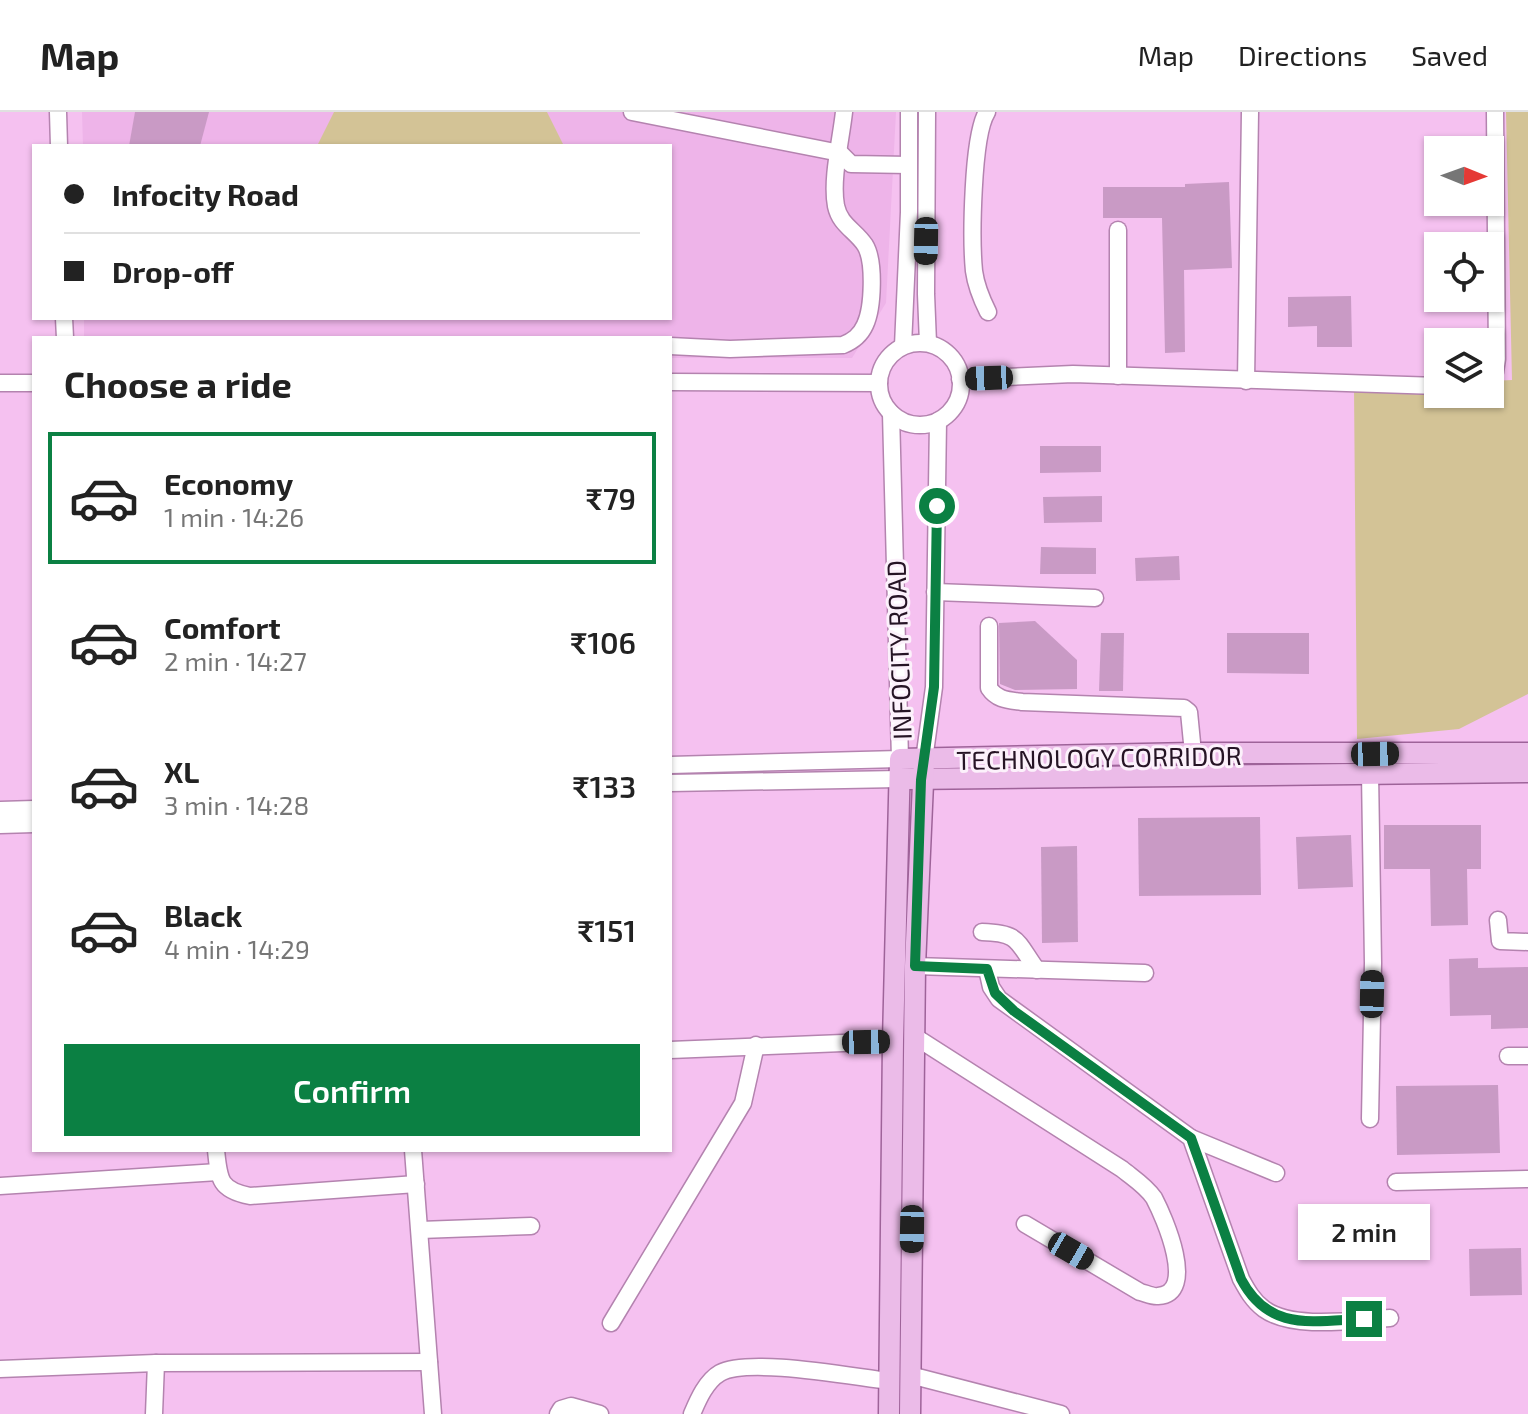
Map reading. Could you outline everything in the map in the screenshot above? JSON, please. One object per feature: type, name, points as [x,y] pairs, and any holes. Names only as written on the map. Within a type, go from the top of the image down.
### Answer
[{"type":"main road","name":"TECHNOLOGY CORRIDOR","points":[[923,770],[1193,753],[1528,753]]},
{"type":"main road","points":[[900,769],[1528,772]]},
{"type":"main road","name":"INFOCITY ROAD","points":[[889,1414],[900,769]]},
{"type":"main road","name":"INFOCITY ROAD","points":[[910,1414],[915,966],[923,770]]},
{"type":"street","points":[[58,112],[59,144]]},
{"type":"street","points":[[632,112],[657,114],[840,153],[851,164],[909,165]]},
{"type":"street","points":[[672,346],[730,349],[843,345],[856,339],[870,311],[871,267],[867,248],[839,218],[835,201],[844,112]]},
{"type":"street","points":[[903,346],[909,112]]},
{"type":"street","points":[[927,112],[928,343]]},
{"type":"street","points":[[987,112],[976,144],[974,270],[978,293],[988,312]]},
{"type":"street","points":[[1246,381],[1250,112]]},
{"type":"street","points":[[1495,112],[1497,328]]},
{"type":"street","points":[[1118,230],[1118,376]]},
{"type":"street","points":[[928,343],[950,355],[956,364],[960,379],[959,395],[955,406],[938,421],[926,425],[913,424],[891,413],[884,404],[879,383],[885,362],[903,346],[928,343]]},
{"type":"street","points":[[960,379],[1073,374],[1424,386]]},
{"type":"street","points":[[672,382],[879,383]]},
{"type":"street","points":[[0,383],[32,383]]},
{"type":"street","name":"INFOCITY ROAD","points":[[891,413],[900,769]]},
{"type":"street","name":"INFOCITY ROAD","points":[[923,770],[934,687],[938,421]]},
{"type":"street","points":[[935,592],[1095,598]]},
{"type":"street","points":[[989,626],[989,688],[993,695],[1022,702],[1184,708],[1189,712],[1193,753]]},
{"type":"street","points":[[672,765],[900,769]]},
{"type":"street","points":[[672,783],[900,769]]},
{"type":"street","points":[[1370,773],[1373,963],[1370,1119]]},
{"type":"street","points":[[0,810],[32,809]]},
{"type":"street","points":[[0,825],[32,824]]},
{"type":"street","points":[[1498,920],[1500,941],[1528,942]]},
{"type":"street","points":[[982,932],[1012,936],[1037,970]]},
{"type":"street","points":[[915,966],[1145,973]]},
{"type":"street","points":[[987,969],[995,993],[1014,1011],[1191,1138],[1276,1173]]},
{"type":"street","points":[[914,1036],[1122,1169],[1146,1188],[1155,1200],[1175,1250],[1176,1284],[1168,1293],[1157,1297],[1140,1292],[1025,1224]]},
{"type":"street","points":[[672,1050],[893,1041]]},
{"type":"street","points":[[611,1323],[743,1103],[756,1045]]},
{"type":"street","points":[[1508,1056],[1528,1056]]},
{"type":"street","points":[[1191,1138],[1241,1279],[1249,1295],[1261,1308],[1289,1320],[1390,1318]]},
{"type":"street","points":[[216,1152],[222,1184],[232,1193],[250,1196],[416,1184]]},
{"type":"street","points":[[413,1152],[433,1414]]},
{"type":"street","points":[[0,1186],[218,1172]]},
{"type":"street","points":[[1396,1182],[1528,1179]]},
{"type":"street","points":[[420,1230],[531,1226]]},
{"type":"street","points":[[0,1369],[156,1363],[429,1362]]},
{"type":"street","points":[[154,1414],[156,1363]]},
{"type":"street","points":[[692,1414],[700,1395],[718,1374],[734,1368],[789,1369],[889,1381]]},
{"type":"street","points":[[910,1375],[1061,1414]]},
{"type":"street","points":[[558,1414],[561,1409],[571,1406],[600,1414]]},
{"type":"shaded area","points":[[82,112],[896,112],[886,303],[852,358],[672,358],[672,336],[84,336],[84,320],[672,320],[672,144],[83,144]]},
{"type":"shaded area","points":[[334,112],[547,112],[563,144],[318,144]]},
{"type":"shaded area","points":[[1506,112],[1528,112],[1528,694],[1459,729],[1357,739],[1354,388],[1424,385],[1424,408],[1504,408],[1504,380],[1512,380]]},
{"type":"building","points":[[135,112],[209,112],[201,144],[129,144]]},
{"type":"building","points":[[1229,182],[1232,268],[1184,270],[1185,352],[1165,353],[1162,218],[1103,218],[1103,187],[1185,187],[1185,184]]},
{"type":"building","points":[[1351,296],[1352,347],[1317,347],[1317,326],[1288,327],[1288,297]]},
{"type":"building","points":[[1040,446],[1101,446],[1101,472],[1040,473]]},
{"type":"building","points":[[1102,496],[1102,522],[1044,523],[1043,497]]},
{"type":"building","points":[[1041,547],[1096,548],[1096,574],[1040,574]]},
{"type":"building","points":[[1179,556],[1180,580],[1136,581],[1135,558]]},
{"type":"building","points":[[1035,621],[1077,660],[1077,689],[1015,690],[1000,684],[999,623]]},
{"type":"building","points":[[1101,633],[1124,633],[1123,691],[1099,691]]},
{"type":"building","points":[[1227,633],[1309,633],[1309,674],[1227,673]]},
{"type":"building","points":[[1260,817],[1261,895],[1139,896],[1138,818]]},
{"type":"building","points":[[1384,825],[1481,825],[1481,869],[1467,869],[1468,925],[1431,926],[1430,869],[1384,869]]},
{"type":"building","points":[[1351,835],[1353,887],[1298,889],[1296,837]]},
{"type":"building","points":[[1077,846],[1078,942],[1042,943],[1041,847]]},
{"type":"building","points":[[1478,958],[1478,968],[1528,967],[1528,1028],[1491,1029],[1491,1015],[1450,1016],[1449,959]]},
{"type":"building","points":[[1498,1085],[1500,1153],[1397,1155],[1396,1086]]},
{"type":"building","points":[[1521,1248],[1522,1295],[1470,1296],[1469,1249]]},
{"type":"route","points":[[937,506],[934,687],[921,780],[915,966],[987,969],[991,987],[999,999],[1191,1138],[1241,1279],[1249,1295],[1261,1308],[1289,1320],[1364,1319]]}]
